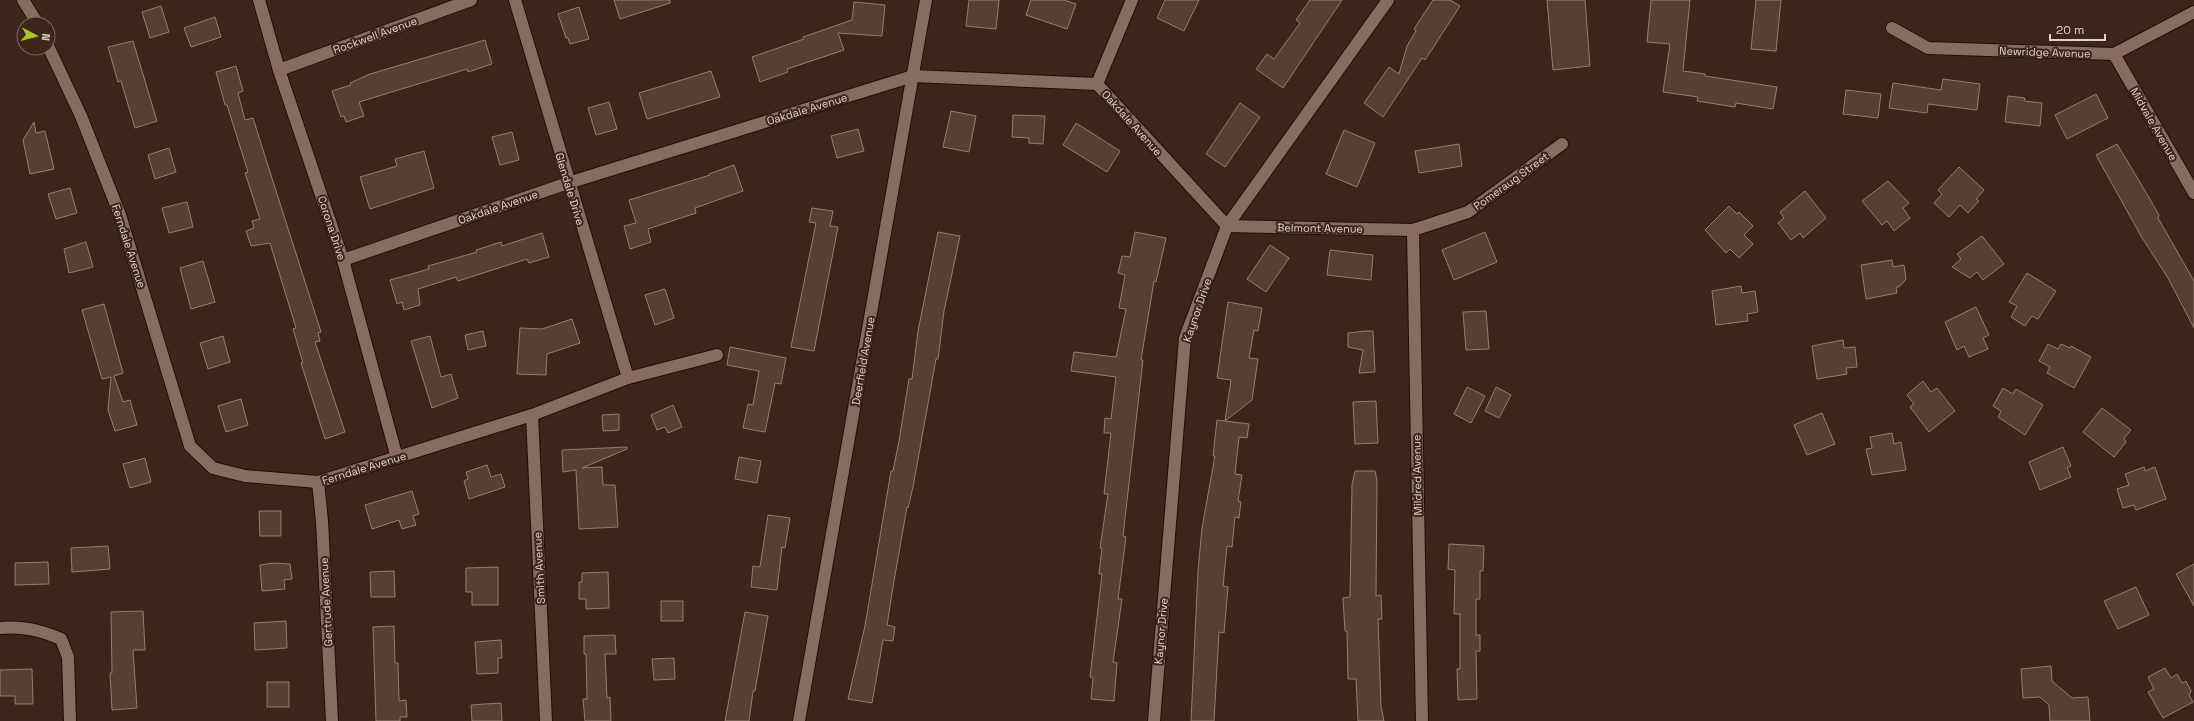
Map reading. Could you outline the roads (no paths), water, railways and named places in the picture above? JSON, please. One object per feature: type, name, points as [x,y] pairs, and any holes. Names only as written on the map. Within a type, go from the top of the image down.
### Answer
[{"type":"street","points":[[23,0],[33,16]]},
{"type":"street","name":"Corona Drive","points":[[259,0],[280,70],[343,260],[397,458]]},
{"type":"street","name":"Rockwell Avenue","points":[[280,70],[471,0]]},
{"type":"street","name":"Glendale Drive","points":[[514,0],[628,378]]},
{"type":"street","name":"Deerfield Avenue","points":[[799,721],[926,0]]},
{"type":"street","points":[[1097,84],[1132,0]]},
{"type":"street","name":"Kaynor Drive","points":[[1154,721],[1185,338],[1227,226],[1388,0]]},
{"type":"street","name":"Newridge Avenue","points":[[1892,28],[1928,48],[2114,54],[2194,12]]},
{"type":"street","name":"Midvale Avenue","points":[[2114,54],[2194,194]]},
{"type":"street","name":"Ferndale Avenue","points":[[53,56],[81,116],[120,215],[190,446],[212,468],[245,476],[318,482],[532,415],[628,378],[717,355]]},
{"type":"street","name":"Oakdale Avenue","points":[[343,260],[568,183],[913,76],[1097,84],[1227,226]]},
{"type":"street","name":"Pomeraug Street","points":[[1413,230],[1468,212],[1562,144]]},
{"type":"street","name":"Belmont Avenue","points":[[1227,226],[1413,230]]},
{"type":"street","name":"Mildred Avenue","points":[[1413,230],[1422,721]]},
{"type":"street","name":"Smith Avenue","points":[[532,415],[546,721]]},
{"type":"street","name":"Gertrude Avenue","points":[[318,482],[332,721]]},
{"type":"street","points":[[0,628],[21,626],[43,631],[61,639],[68,657],[70,721]]}]
